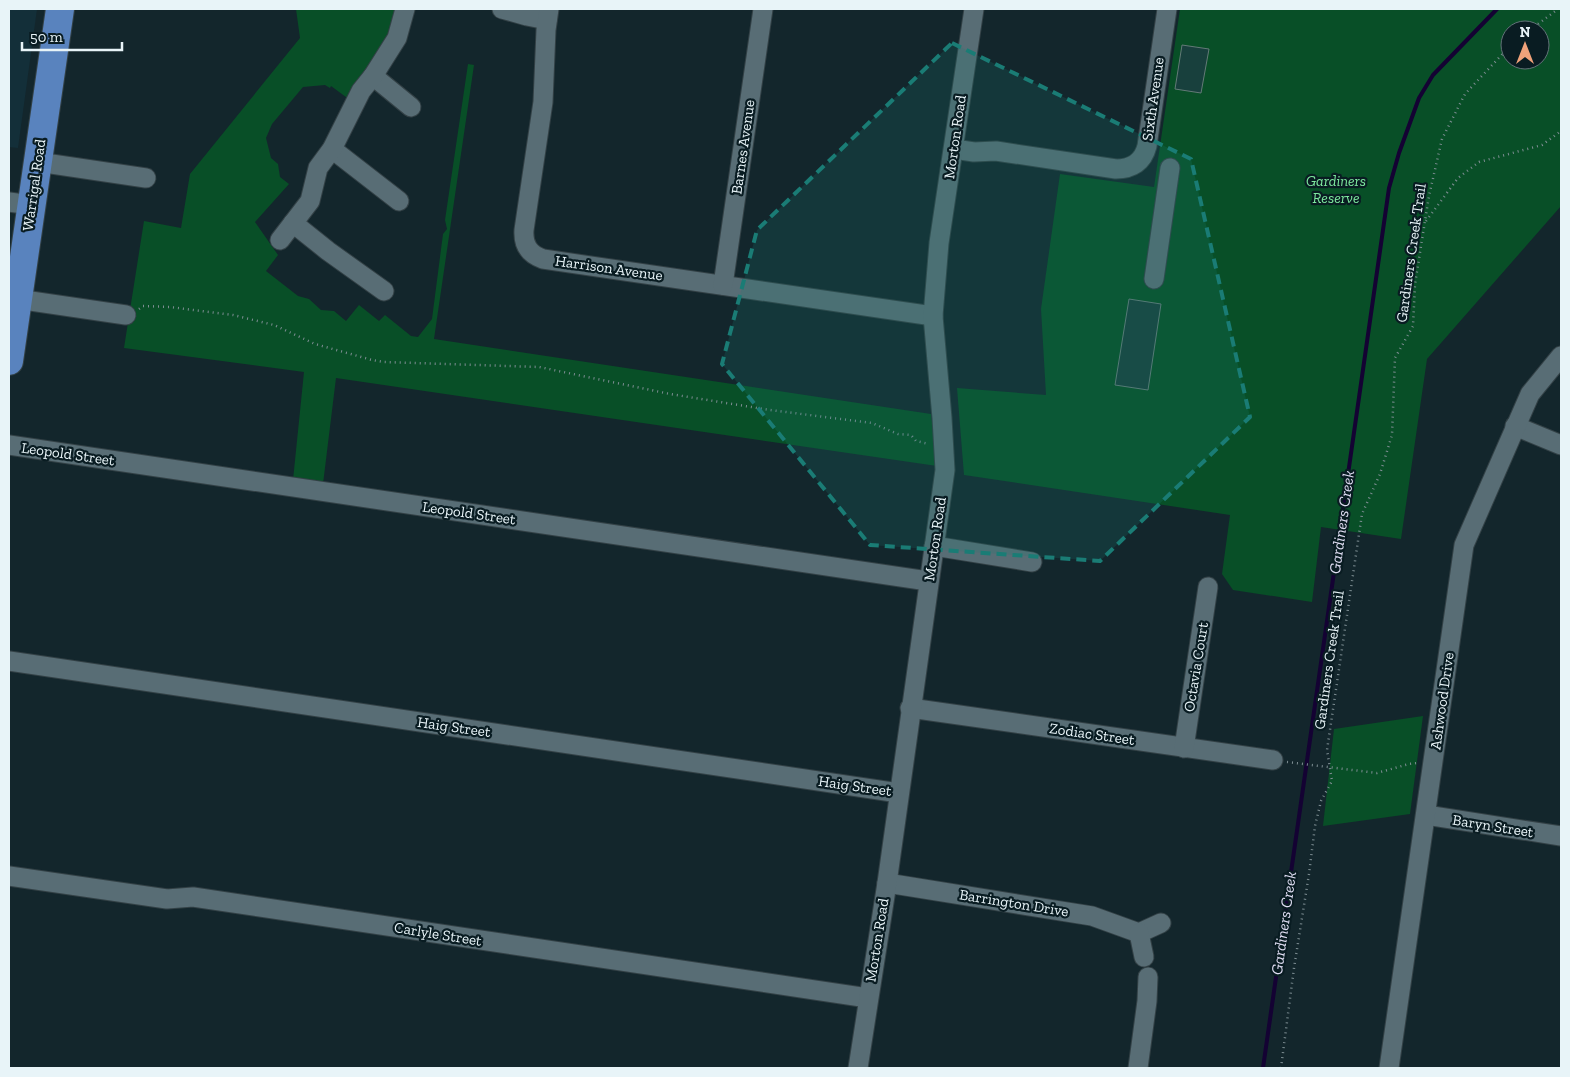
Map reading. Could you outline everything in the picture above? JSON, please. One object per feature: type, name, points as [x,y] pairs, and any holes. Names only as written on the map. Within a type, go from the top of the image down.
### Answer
[{"type":"highway","name":"Warrigal Road","points":[[9,362],[17,299],[20,204],[38,162],[60,9]]},
{"type":"street","points":[[280,240],[310,201],[318,168],[332,149],[361,91],[374,76],[397,38],[405,9]]},
{"type":"street","points":[[503,9],[510,9]]},
{"type":"street","points":[[503,9],[528,16],[544,12]]},
{"type":"street","name":"Barnes Avenue","points":[[723,285],[763,9]]},
{"type":"street","name":"Morton Road","points":[[858,1068],[887,882],[945,470],[933,316],[939,243],[974,9]]},
{"type":"street","name":"Sixth Avenue","points":[[954,145],[974,144],[996,151],[1116,169],[1136,165],[1144,156],[1147,146],[1167,9]]},
{"type":"street","name":"Harrison Avenue","points":[[544,12],[543,102],[524,230],[525,245],[532,253],[543,258],[933,316]]},
{"type":"street","points":[[374,76],[412,107]]},
{"type":"street","points":[[332,149],[399,201]]},
{"type":"street","points":[[38,162],[146,178]]},
{"type":"street","points":[[1154,280],[1170,168]]},
{"type":"street","points":[[293,223],[384,291]]},
{"type":"street","points":[[17,299],[126,315]]},
{"type":"street","name":"Ashwood Drive","points":[[1389,1068],[1464,545],[1530,394],[1561,356]]},
{"type":"street","points":[[1515,426],[1561,445]]},
{"type":"street","name":"Leopold Street","points":[[9,445],[928,581]]},
{"type":"street","points":[[934,546],[1032,562]]},
{"type":"street","name":"Octavia Court","points":[[1184,748],[1208,587]]},
{"type":"street","name":"Haig Street","points":[[9,661],[899,793]]},
{"type":"street","name":"Zodiac Street","points":[[910,708],[1273,760]]},
{"type":"street","name":"Baryn Street","points":[[1426,815],[1561,836]]},
{"type":"street","name":"Carlyle Street","points":[[9,876],[167,899],[193,897],[868,998]]},
{"type":"street","name":"Barrington Drive","points":[[887,882],[1092,916],[1139,933]]},
{"type":"street","points":[[1144,957],[1139,933],[1161,923]]},
{"type":"street","points":[[1138,1068],[1147,1001],[1148,977]]},
{"type":"path","points":[[1543,20],[1558,9]]},
{"type":"path","name":"Gardiners Creek Trail","points":[[1281,1068],[1315,826],[1321,801],[1332,781],[1327,750],[1362,514],[1380,474],[1392,435],[1395,358],[1413,326],[1415,284],[1429,196],[1442,139],[1465,94],[1500,57]]},
{"type":"path","points":[[1425,222],[1458,178],[1479,162],[1542,145],[1561,131]]},
{"type":"path","points":[[126,315],[143,306],[170,307],[233,315],[274,325],[315,344],[372,360],[539,367],[670,394],[770,410],[872,423],[898,434],[911,435],[916,441],[944,446]]},
{"type":"path","points":[[1294,762],[1377,773],[1409,764],[1433,762]]},
{"type":"highlighted area","points":[[952,43],[1191,159],[1250,417],[1100,561],[870,545],[722,364],[757,230]]},
{"type":"shaded area","points":[[9,9],[37,9],[18,148],[9,147]]},
{"type":"green space","points":[[296,9],[399,9],[394,30],[350,100],[331,86],[330,88],[325,85],[303,87],[272,124],[266,138],[271,158],[278,164],[280,177],[289,184],[255,222],[278,255],[266,271],[298,296],[309,299],[321,310],[334,311],[346,321],[359,305],[379,321],[385,315],[411,336],[418,337],[432,319],[443,234],[447,229],[445,220],[468,64],[474,65],[434,339],[931,414],[937,466],[336,378],[323,484],[293,480],[304,372],[124,348],[144,221],[181,228],[190,174],[300,38]]},
{"type":"green space","name":"Gardiners Reserve","points":[[1180,9],[1561,9],[1561,206],[1427,359],[1401,539],[1321,527],[1312,602],[1233,590],[1222,574],[1230,515],[964,475],[957,388],[1046,395],[1041,309],[1060,174],[1154,187]]},
{"type":"green space","points":[[1423,716],[1410,814],[1323,826],[1334,729]]},
{"type":"building","points":[[1182,45],[1209,49],[1201,93],[1175,89]]},
{"type":"building","points":[[1129,299],[1161,304],[1148,390],[1115,385]]},
{"type":"waterway","name":"Gardiners Creek","points":[[1263,1068],[1389,188],[1399,153],[1419,98],[1433,75],[1497,9]]}]
